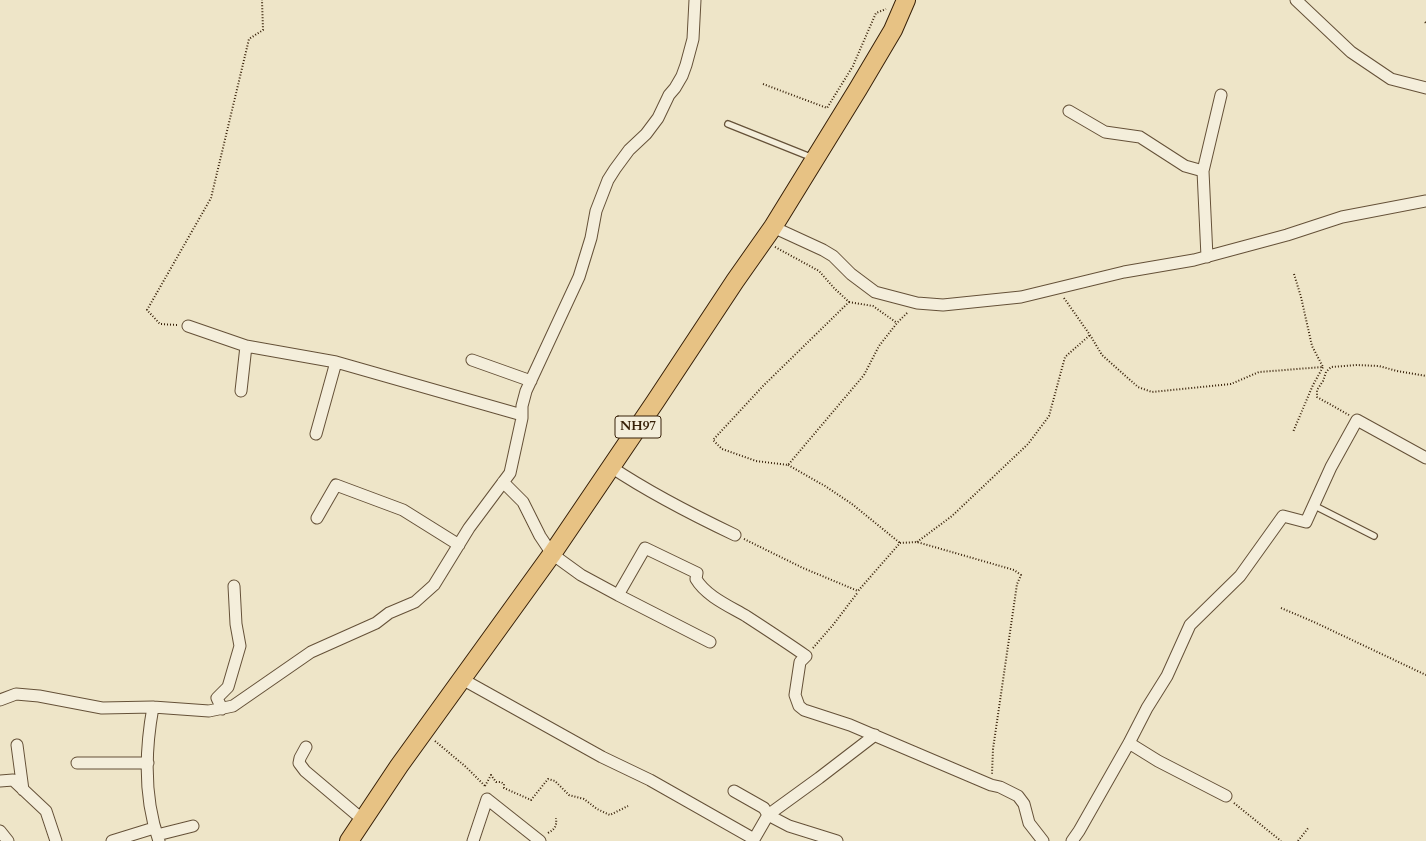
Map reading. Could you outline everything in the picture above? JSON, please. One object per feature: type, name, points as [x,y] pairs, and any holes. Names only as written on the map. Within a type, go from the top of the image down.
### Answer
[{"type":"highway","name":"NH97","points":[[349,841],[424,732],[552,554],[768,234],[816,159],[893,30],[906,0]]},
{"type":"street","points":[[0,700],[16,694],[39,696],[102,708],[153,707],[209,711],[222,709],[233,706],[311,652],[376,623],[389,613],[415,602],[434,585],[469,528],[510,473],[526,391],[579,277],[591,238],[596,211],[608,180],[629,150],[646,134],[658,118],[669,95],[676,88],[682,76],[693,39],[695,0]]},
{"type":"street","points":[[1296,0],[1351,52],[1391,79],[1426,88]]},
{"type":"street","points":[[1207,257],[1203,171],[1221,95]]},
{"type":"street","points":[[1069,111],[1105,132],[1140,137],[1185,166],[1203,171]]},
{"type":"street","points":[[768,234],[823,250],[833,256],[851,274],[875,292],[917,303],[943,305],[982,302],[1021,296],[1124,272],[1207,257],[1287,235],[1342,217],[1426,201]]},
{"type":"street","points":[[188,326],[246,346],[336,362],[522,415]]},
{"type":"street","points":[[241,391],[246,346]]},
{"type":"street","points":[[472,360],[531,380]]},
{"type":"street","points":[[316,434],[336,362]]},
{"type":"street","points":[[1072,841],[1080,831],[1147,708],[1167,676],[1190,625],[1240,576],[1283,516],[1306,522],[1331,467],[1357,420],[1426,458]]},
{"type":"street","points":[[611,467],[635,482],[736,535]]},
{"type":"street","points":[[502,482],[524,502],[540,536],[552,554],[581,575],[710,642]]},
{"type":"street","points":[[317,518],[336,486],[403,510],[459,545]]},
{"type":"street","points":[[618,595],[645,548],[697,573],[696,579],[700,585],[710,593],[806,656],[800,662],[796,695],[799,706],[804,710],[875,735],[1018,796],[1024,804],[1029,823],[1043,841]]},
{"type":"street","points":[[222,709],[217,698],[228,687],[240,646],[236,624],[234,586]]},
{"type":"street","points":[[462,679],[602,757],[650,780],[754,840],[768,815],[875,735]]},
{"type":"street","points":[[153,707],[150,726],[148,795],[157,835]]},
{"type":"street","points":[[1129,743],[1158,761],[1226,796]]},
{"type":"street","points":[[17,745],[23,790]]},
{"type":"street","points":[[306,747],[299,763],[304,771],[363,820]]},
{"type":"street","points":[[77,763],[148,763]]},
{"type":"street","points":[[0,781],[13,780],[46,812],[56,841]]},
{"type":"street","points":[[734,791],[764,808],[768,815],[789,826],[837,841]]},
{"type":"street","points":[[473,841],[487,800],[543,838]]},
{"type":"street","points":[[112,841],[157,835],[193,826]]},
{"type":"street","points":[[0,831],[8,841]]},
{"type":"lane","points":[[728,124],[816,159]]},
{"type":"lane","points":[[1314,505],[1374,536]]},
{"type":"path","points":[[188,326],[160,324],[147,310],[211,198],[249,39],[263,30],[262,0]]},
{"type":"path","points":[[762,84],[827,108],[853,66],[876,14],[887,8]]},
{"type":"path","points":[[768,234],[819,271],[849,302],[873,306],[897,323]]},
{"type":"path","points":[[1294,274],[1301,297],[1312,346],[1323,367]]},
{"type":"path","points":[[1058,288],[1102,355],[1138,387],[1152,392],[1231,384],[1259,372],[1323,367]]},
{"type":"path","points":[[849,302],[762,386],[713,440],[722,449],[756,461],[788,465],[825,486],[852,504],[900,543],[917,542],[1014,570],[1021,575],[1017,584],[993,749],[991,785]]},
{"type":"path","points":[[788,465],[864,376],[879,346],[897,323],[917,303]]},
{"type":"path","points":[[917,542],[952,516],[1028,444],[1049,416],[1065,358],[1090,335]]},
{"type":"path","points":[[1357,420],[1317,397],[1317,390],[1323,381],[1326,372],[1331,367],[1357,365],[1379,366],[1426,376]]},
{"type":"path","points":[[1293,432],[1313,385],[1323,367]]},
{"type":"path","points":[[736,535],[803,568],[858,591]]},
{"type":"path","points":[[806,656],[834,625],[858,591],[900,543]]},
{"type":"path","points":[[1281,608],[1426,675]]},
{"type":"path","points":[[424,732],[466,767],[485,786],[490,793],[487,800]]},
{"type":"path","points":[[485,786],[490,775],[496,782],[502,782],[504,784],[504,788],[531,800],[548,779],[555,781],[569,795],[584,799],[597,809],[610,815],[628,806]]},
{"type":"path","points":[[1226,796],[1280,841]]},
{"type":"path","points":[[543,838],[555,828],[557,822],[556,818]]},
{"type":"path","points":[[1298,841],[1309,827]]}]
